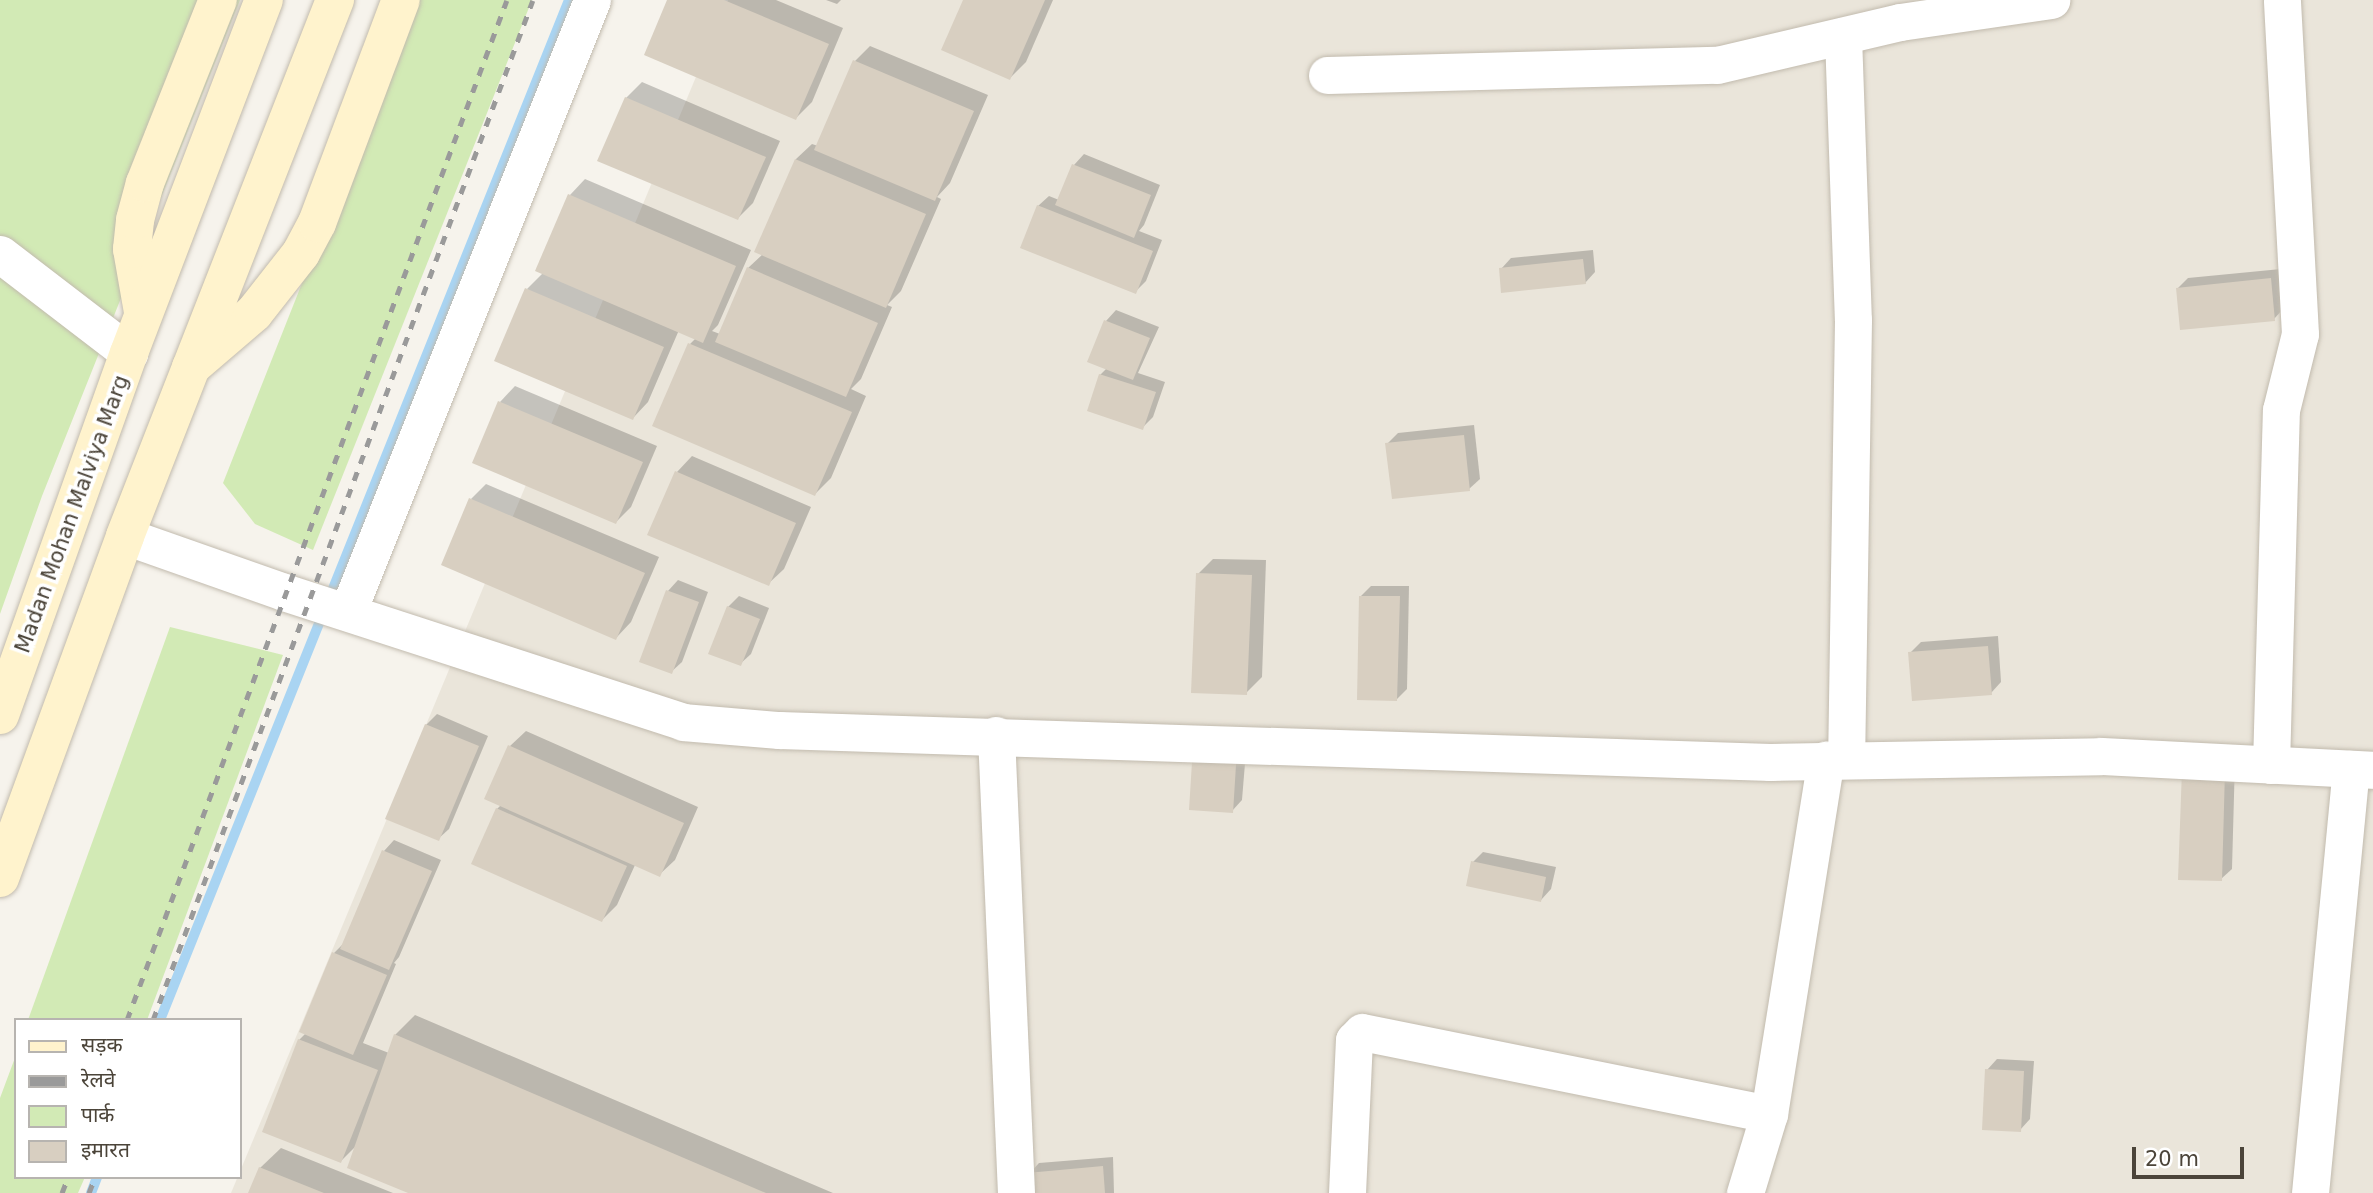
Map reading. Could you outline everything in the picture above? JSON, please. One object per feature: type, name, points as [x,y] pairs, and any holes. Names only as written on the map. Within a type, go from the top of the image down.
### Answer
[{"type":"main road","points":[[144,314],[132,248],[135,220],[145,183],[218,0]]},
{"type":"main road","name":"Madan Mohan Malviya Marg","points":[[0,715],[129,353],[264,0]]},
{"type":"main road","points":[[0,878],[125,536],[335,0]]},
{"type":"main road","points":[[190,368],[254,313],[301,253],[317,223],[401,0]]},
{"type":"street","points":[[344,609],[592,0]]},
{"type":"street","points":[[1327,75],[1717,65],[1900,22],[2051,0]]},
{"type":"street","points":[[2271,765],[2281,410],[2300,334],[2281,0]]},
{"type":"street","points":[[1745,1193],[1769,1114],[1836,760],[1853,320],[1843,36]]},
{"type":"street","points":[[0,254],[129,353]]},
{"type":"street","points":[[125,536],[284,592],[344,609],[683,722],[779,730],[1770,762],[2101,756],[2362,770],[2310,1193]]},
{"type":"street","points":[[996,735],[1016,1193]]},
{"type":"street","points":[[1347,1193],[1354,1040],[1362,1032],[1769,1114]]},
{"type":"shaded area","points":[[728,0],[2373,0],[2373,1193],[231,1193],[237,1179],[242,1179],[242,1167]]},
{"type":"green space","points":[[0,0],[240,0],[42,496],[0,614]]},
{"type":"green space","points":[[414,0],[532,0],[313,550],[255,524],[223,483]]},
{"type":"green space","points":[[170,627],[283,655],[148,1018],[29,1018]]},
{"type":"green space","points":[[14,1060],[14,1179],[84,1179],[78,1193],[0,1193],[0,1098]]},
{"type":"building","points":[[667,0],[724,0],[829,44],[796,120],[644,55]]},
{"type":"building","points":[[963,0],[1045,0],[1010,80],[941,50]]},
{"type":"building","points":[[853,60],[974,111],[935,201],[814,150]]},
{"type":"building","points":[[625,97],[766,157],[738,220],[597,161]]},
{"type":"building","points":[[795,159],[926,214],[886,308],[754,252]]},
{"type":"building","points":[[1072,164],[1151,195],[1134,238],[1055,205]]},
{"type":"building","points":[[568,194],[736,266],[703,343],[535,271]]},
{"type":"building","points":[[1037,205],[1153,251],[1136,294],[1020,248]]},
{"type":"building","points":[[1583,259],[1586,284],[1501,293],[1499,268]]},
{"type":"building","points":[[747,267],[878,323],[846,397],[715,342]]},
{"type":"building","points":[[2271,278],[2275,321],[2180,330],[2176,288]]},
{"type":"building","points":[[525,288],[664,347],[633,420],[494,361]]},
{"type":"building","points":[[1104,320],[1150,338],[1133,380],[1087,362]]},
{"type":"building","points":[[688,343],[852,412],[815,496],[652,426]]},
{"type":"building","points":[[1099,374],[1156,392],[1143,430],[1087,411]]},
{"type":"building","points":[[498,401],[643,462],[616,524],[472,463]]},
{"type":"building","points":[[1464,435],[1470,491],[1392,499],[1385,443]]},
{"type":"building","points":[[675,471],[796,523],[769,586],[647,535]]},
{"type":"building","points":[[469,498],[645,573],[616,640],[441,565]]},
{"type":"building","points":[[1196,573],[1252,575],[1247,695],[1191,693]]},
{"type":"building","points":[[666,590],[699,602],[672,674],[639,662]]},
{"type":"building","points":[[1359,596],[1400,596],[1397,701],[1357,700]]},
{"type":"building","points":[[727,606],[760,619],[741,666],[708,654]]},
{"type":"building","points":[[1988,646],[1992,695],[1912,701],[1908,652]]},
{"type":"building","points":[[425,724],[479,746],[439,841],[385,819]]},
{"type":"building","points":[[508,745],[684,823],[660,877],[484,799]]},
{"type":"building","points":[[1193,746],[1237,749],[1233,813],[1189,810]]},
{"type":"building","points":[[2182,769],[2225,770],[2222,881],[2178,880]]},
{"type":"building","points":[[496,808],[627,866],[602,922],[471,864]]},
{"type":"building","points":[[382,850],[432,871],[389,970],[340,949]]},
{"type":"building","points":[[1471,861],[1546,877],[1541,902],[1466,886]]},
{"type":"building","points":[[332,952],[387,975],[353,1055],[299,1032]]},
{"type":"building","points":[[394,1034],[766,1193],[408,1193],[347,1168]]},
{"type":"building","points":[[298,1039],[378,1070],[341,1163],[262,1132]]},
{"type":"building","points":[[1985,1069],[2024,1071],[2021,1132],[1982,1130]]},
{"type":"building","points":[[1103,1166],[1105,1193],[1029,1193],[1027,1173]]},
{"type":"building","points":[[259,1167],[324,1193],[248,1193]]},
{"type":"waterway","points":[[161,1018],[569,0]]},
{"type":"waterway","points":[[91,1193],[96,1179]]},
{"type":"railway","points":[[128,1018],[507,0]]},
{"type":"railway","points":[[154,1018],[533,0]]},
{"type":"railway","points":[[62,1193],[67,1179]]},
{"type":"railway","points":[[89,1193],[94,1179]]}]
